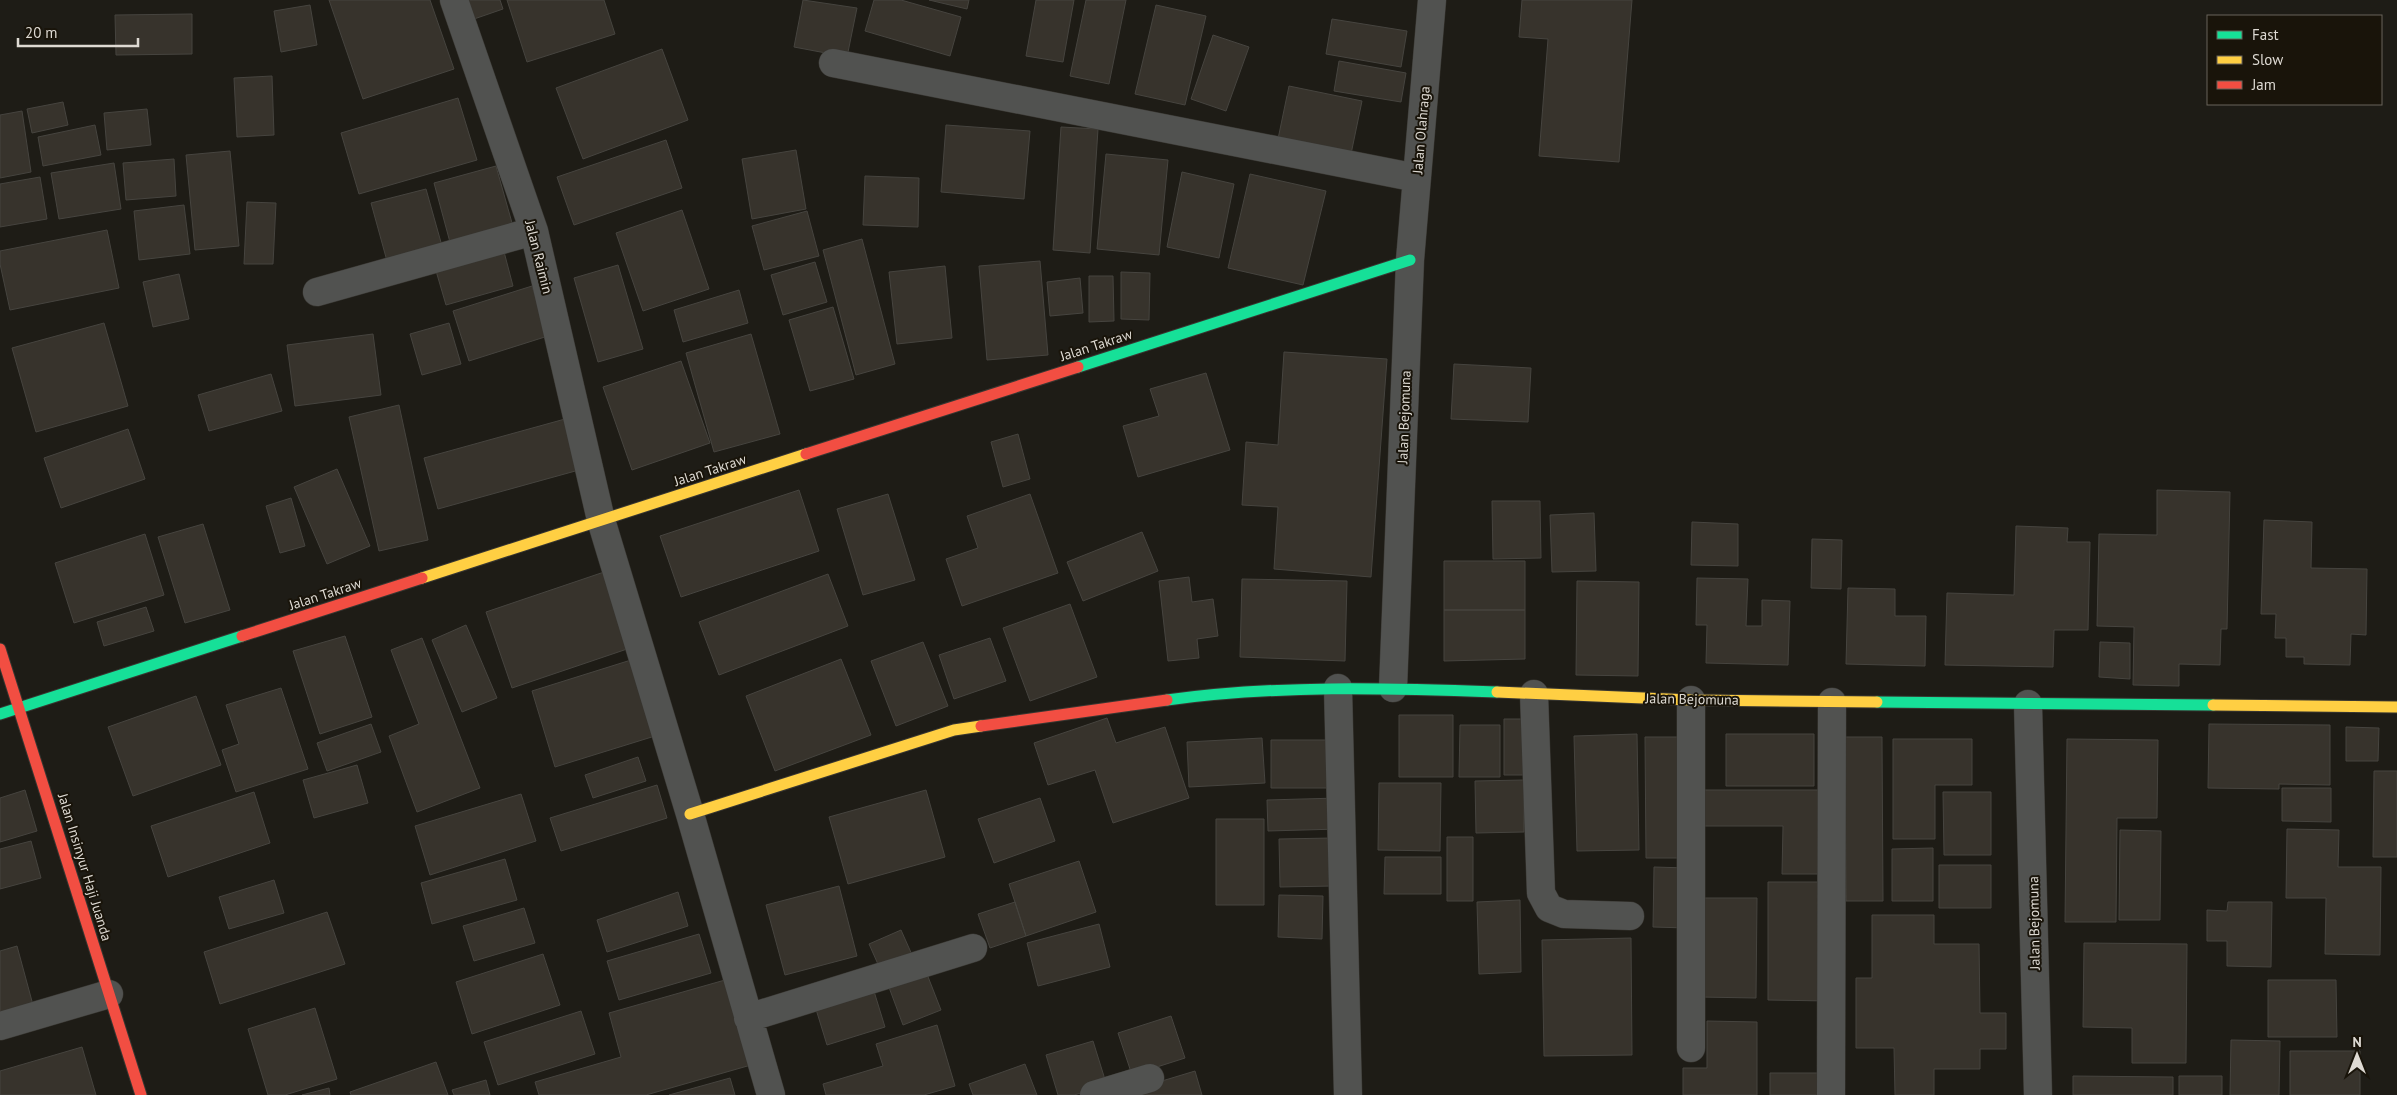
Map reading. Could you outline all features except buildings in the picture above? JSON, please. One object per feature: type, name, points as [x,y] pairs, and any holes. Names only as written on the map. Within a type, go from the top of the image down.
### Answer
[{"type":"street","name":"Jalan Raimin","points":[[454,0],[534,230],[601,520],[690,814],[771,1095]]},
{"type":"street","name":"Jalan Olahraga","points":[[1410,260],[1432,0]]},
{"type":"street","points":[[833,63],[1417,178]]},
{"type":"street","points":[[317,292],[534,230]]},
{"type":"street","name":"Jalan Takraw","points":[[0,714],[1410,260]]},
{"type":"street","name":"Jalan Bejomuna","points":[[1410,260],[1393,688],[1691,700],[2028,704],[2038,1095]]},
{"type":"street","name":"Jalan Insinyur Haji Juanda","points":[[0,649],[142,1095]]},
{"type":"street","points":[[1338,688],[1348,1095]]},
{"type":"street","points":[[690,814],[954,730],[1198,696],[1338,688],[1393,688]]},
{"type":"street","points":[[1534,694],[1541,893],[1549,908],[1564,914],[1630,916]]},
{"type":"street","points":[[1691,700],[1691,1048]]},
{"type":"street","points":[[1831,1095],[1832,702]]},
{"type":"street","points":[[2028,704],[2397,707]]},
{"type":"street","points":[[748,1018],[973,948]]},
{"type":"street","points":[[0,1026],[109,994]]},
{"type":"street","points":[[1094,1095],[1150,1078]]},
{"type":"traffic: fast","points":[[1078,367],[1410,260]]},
{"type":"traffic: fast","points":[[0,714],[242,636]]},
{"type":"traffic: fast","points":[[1167,700],[1208,695],[1290,690],[1414,689],[1497,692]]},
{"type":"traffic: fast","points":[[1877,702],[2213,705]]},
{"type":"traffic: slow","points":[[422,578],[806,454]]},
{"type":"traffic: slow","points":[[1497,692],[1691,700],[1877,702]]},
{"type":"traffic: slow","points":[[2213,705],[2397,707]]},
{"type":"traffic: slow","points":[[690,814],[954,730],[981,726]]},
{"type":"traffic: jam","points":[[806,454],[1078,367]]},
{"type":"traffic: jam","points":[[242,636],[422,578]]},
{"type":"traffic: jam","points":[[0,649],[141,1095]]},
{"type":"traffic: jam","points":[[981,726],[1167,700]]}]
